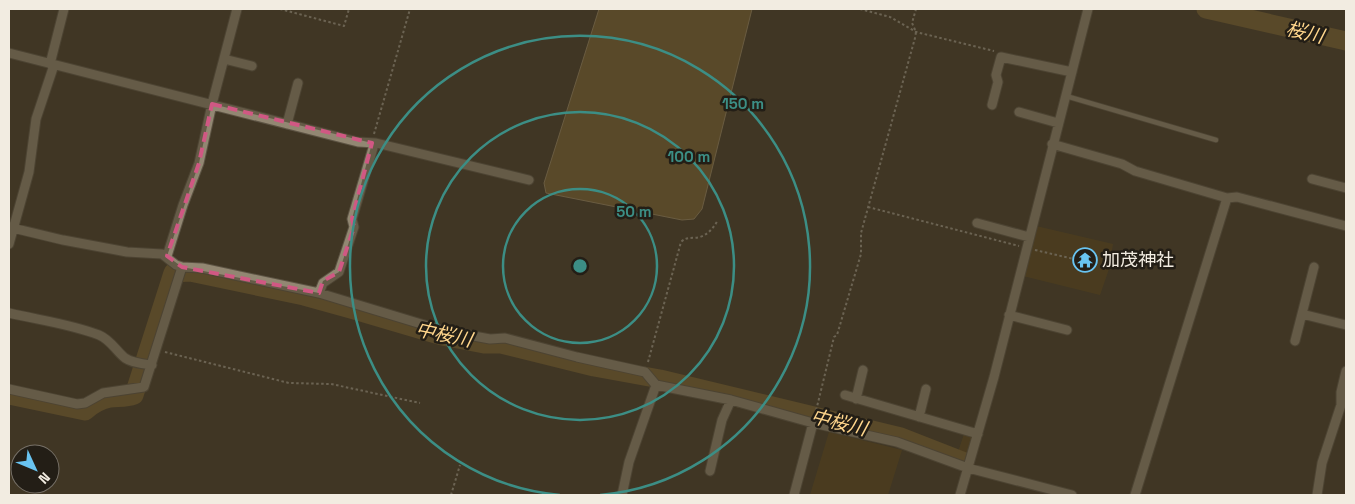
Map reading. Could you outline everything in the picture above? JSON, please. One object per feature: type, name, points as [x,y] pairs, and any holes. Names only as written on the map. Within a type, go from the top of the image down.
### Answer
[{"type":"street","points":[[9,244],[10,227],[29,172],[36,119],[52,65],[64,9]]},
{"type":"street","points":[[167,256],[199,163],[212,104],[237,9]]},
{"type":"street","points":[[960,495],[978,434],[1088,9]]},
{"type":"street","points":[[9,53],[358,142],[372,143],[530,180]]},
{"type":"street","points":[[992,105],[998,82],[996,74],[1001,57],[1072,72]]},
{"type":"street","points":[[224,59],[252,66]]},
{"type":"street","points":[[288,124],[298,83]]},
{"type":"street","points":[[1019,112],[1058,123]]},
{"type":"street","points":[[319,293],[323,283],[339,272],[354,227],[352,219],[373,148],[372,143]]},
{"type":"street","points":[[1052,144],[1122,164],[1227,198],[1237,197],[1346,226]]},
{"type":"street","points":[[1312,179],[1346,188]]},
{"type":"street","points":[[1135,495],[1227,198]]},
{"type":"street","points":[[977,223],[1029,237]]},
{"type":"street","points":[[10,227],[127,252],[162,254],[167,256],[181,271]]},
{"type":"street","points":[[1295,341],[1314,267]]},
{"type":"street","points":[[181,271],[202,268],[319,293],[441,330],[490,339],[505,338],[731,400],[814,419],[898,442],[968,468],[1072,495]]},
{"type":"street","points":[[9,389],[77,404],[85,403],[103,393],[144,387],[148,364],[156,349],[181,271]]},
{"type":"street","points":[[9,313],[102,336],[126,358],[148,364]]},
{"type":"street","points":[[1302,314],[1346,325]]},
{"type":"street","points":[[1009,315],[1067,330]]},
{"type":"street","points":[[856,399],[864,370]]},
{"type":"street","points":[[1317,495],[1322,463],[1341,405],[1340,392],[1346,371]]},
{"type":"street","points":[[622,495],[651,378]]},
{"type":"street","points":[[919,417],[926,389]]},
{"type":"street","points":[[845,396],[978,434]]},
{"type":"street","points":[[710,471],[722,420],[731,400]]},
{"type":"street","points":[[794,495],[814,419]]},
{"type":"lane","points":[[1066,96],[1216,140]]},
{"type":"path","points":[[280,9],[344,26],[349,9]]},
{"type":"path","points":[[372,143],[410,9]]},
{"type":"path","points":[[860,9],[890,17],[916,32],[997,52],[1001,57]]},
{"type":"path","points":[[814,419],[834,336],[837,335],[861,254],[861,233],[916,32],[912,22],[916,9]]},
{"type":"path","points":[[868,207],[1074,260]]},
{"type":"path","points":[[651,378],[681,242],[684,239],[707,234],[718,220]]},
{"type":"path","points":[[156,349],[290,384],[331,384],[420,403]]},
{"type":"path","points":[[452,495],[460,465]]},
{"type":"highlighted area","points":[[212,104],[372,143],[352,219],[354,227],[339,272],[323,281],[319,293],[182,267],[167,256],[199,163]]},
{"type":"shaded area","points":[[599,9],[752,9],[702,209],[694,219],[682,220],[546,193],[544,183]]},
{"type":"shaded area","points":[[1036,226],[1113,244],[1109,269],[1100,295],[1023,276]]},
{"type":"shaded area","points":[[829,432],[902,450],[888,495],[810,495]]},
{"type":"shaded area","points":[[964,434],[975,437],[968,459],[957,455]]},
{"type":"building","name":"加茂神社","points":[[1076,251],[1087,256],[1088,253],[1097,255],[1094,268],[1085,266],[1085,262],[1080,260],[1079,264],[1073,262]]},
{"type":"waterway","name":"桜川","points":[[1206,9],[1346,41]]},
{"type":"waterway","name":"中桜川","points":[[9,395],[85,411],[103,400],[134,395],[173,273],[190,272],[304,296],[442,336],[484,344],[501,344],[594,367],[660,379],[901,437],[965,462]]},
{"type":"place","name":"加茂神社","points":[[1085,260]]}]
